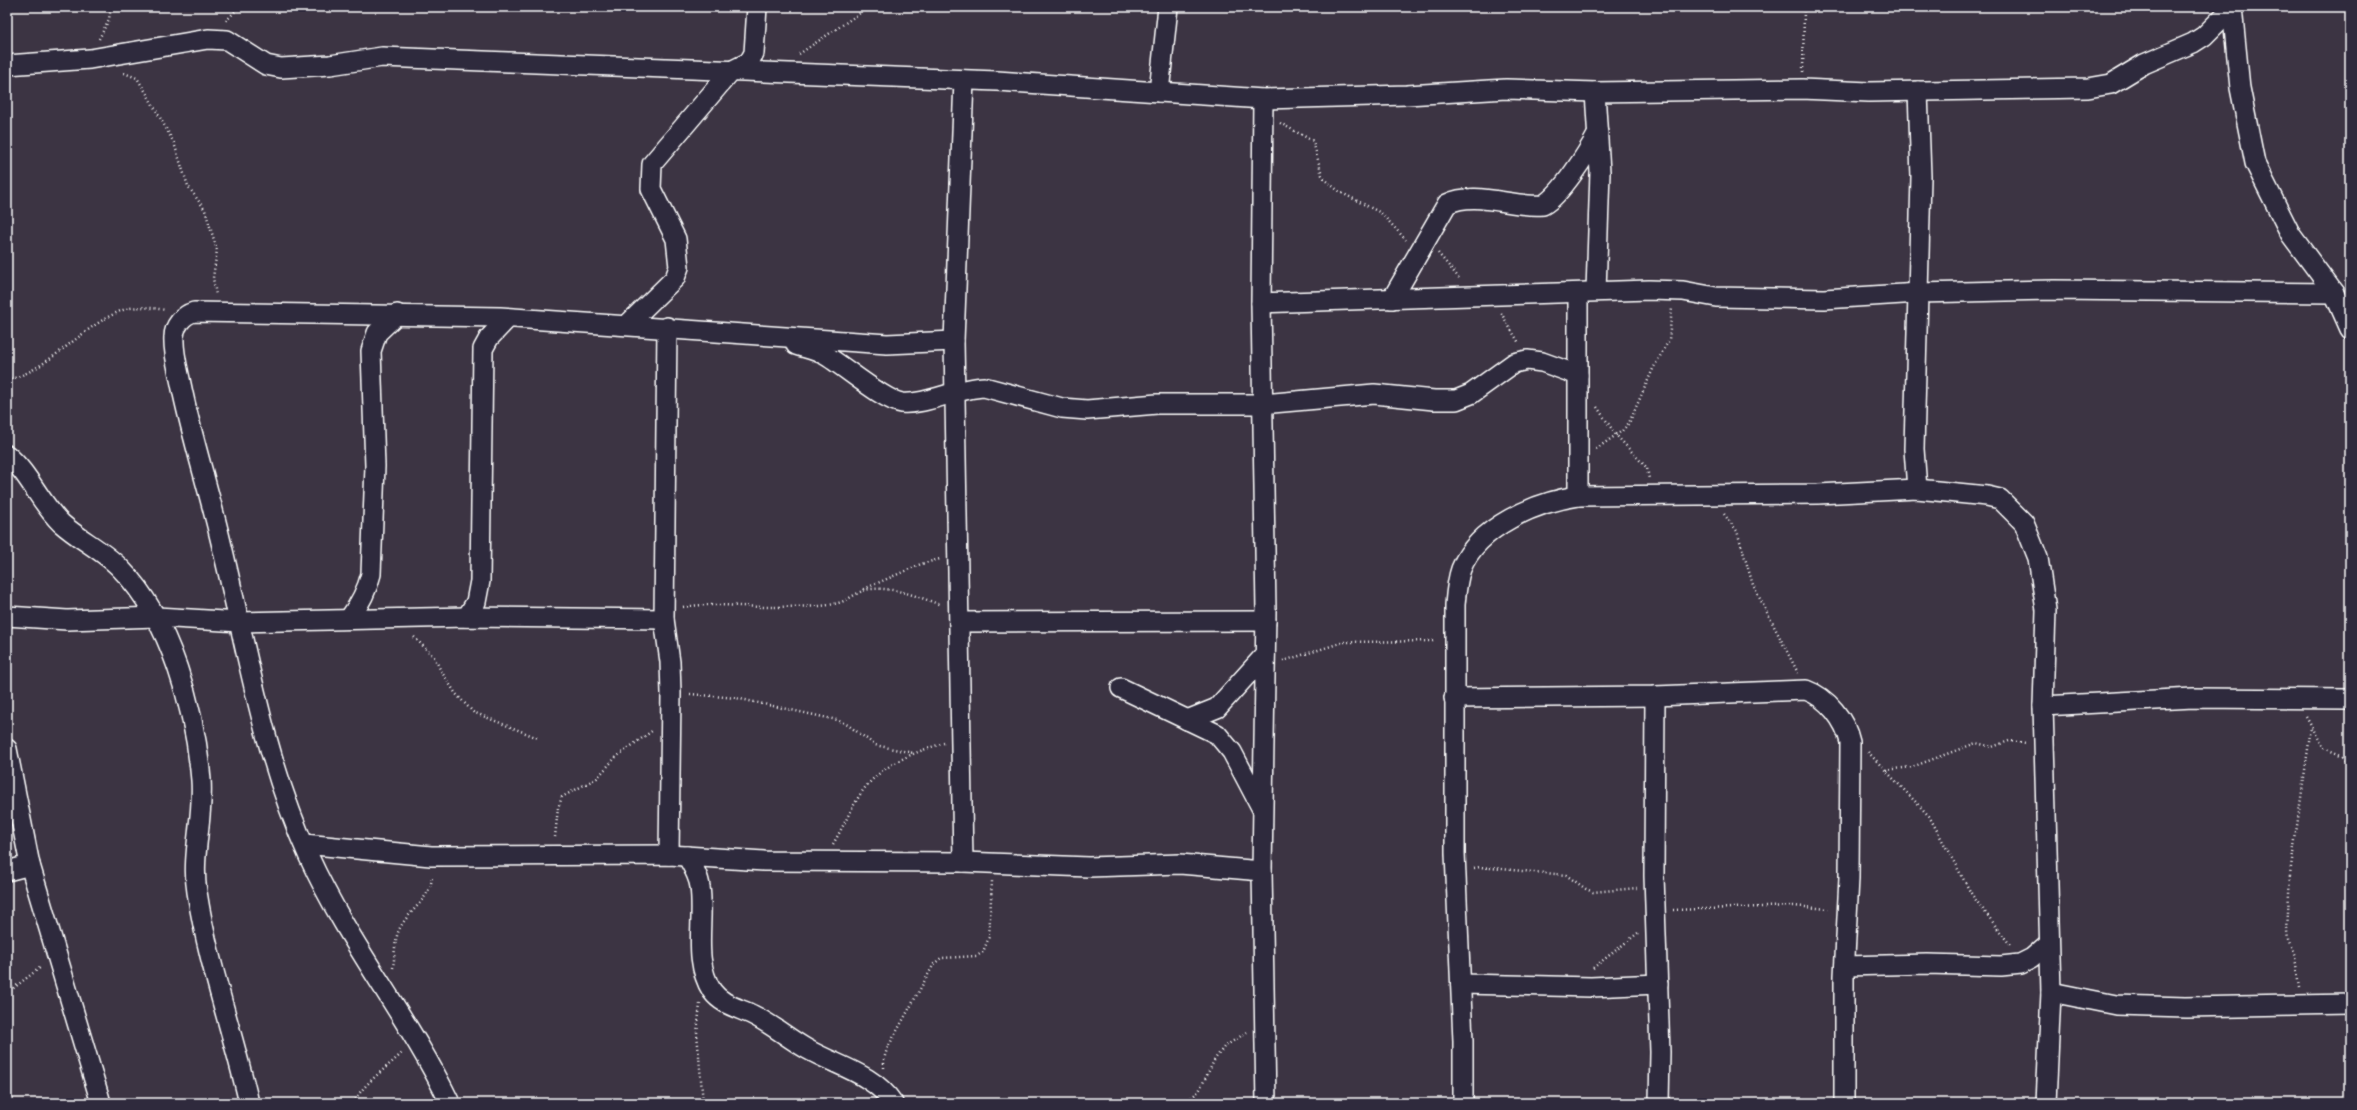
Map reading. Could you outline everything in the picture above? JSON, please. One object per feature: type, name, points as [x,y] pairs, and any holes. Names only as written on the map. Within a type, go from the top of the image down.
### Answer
[{"type":"street","points":[[628,324],[675,278],[679,267],[676,239],[651,189],[652,164],[731,71],[749,62],[754,53],[757,7]]},
{"type":"street","points":[[1159,92],[1168,7]]},
{"type":"street","points":[[7,65],[90,59],[208,39],[227,40],[239,46],[266,65],[281,68],[330,65],[382,57],[777,72],[964,80],[1159,92],[1263,106],[1506,89],[1595,92],[1661,89],[1731,91],[1802,89],[1918,91],[2088,88],[2111,84],[2144,64],[2194,43],[2204,36],[2232,8]]},
{"type":"street","points":[[2232,8],[2240,88],[2255,163],[2291,235],[2334,292],[2350,329]]},
{"type":"street","points":[[964,80],[954,341],[964,862]]},
{"type":"street","points":[[1917,489],[1914,449],[1921,177],[1918,91]]},
{"type":"street","points":[[1595,92],[1600,172],[1596,291]]},
{"type":"street","points":[[1263,106],[1260,303],[1266,621],[1262,871],[1266,1103]]},
{"type":"street","points":[[1392,298],[1442,210],[1452,201],[1471,199],[1538,205],[1549,202],[1587,153],[1598,133]]},
{"type":"street","points":[[1260,303],[1392,298],[1578,294],[1596,291],[1672,290],[1716,297],[1761,299],[1824,299],[1919,293],[2055,290],[2334,292]]},
{"type":"street","points":[[1578,294],[1578,496]]},
{"type":"street","points":[[450,1103],[414,1039],[340,916],[304,844],[285,798],[264,734],[219,533],[187,413],[174,348],[175,329],[190,313],[397,314],[628,324],[887,344],[954,341]]},
{"type":"street","points":[[349,619],[361,603],[371,574],[375,466],[371,351],[377,333],[397,314]]},
{"type":"street","points":[[467,617],[476,602],[480,581],[483,348],[489,338],[508,318]]},
{"type":"street","points":[[667,327],[664,614],[671,693],[678,856],[700,885],[700,944],[706,980],[713,992],[726,1004],[770,1024],[808,1050],[867,1078],[884,1089],[891,1099]]},
{"type":"street","points":[[768,336],[823,354],[855,374],[887,399],[902,403],[914,402],[972,388],[994,389],[1062,408],[1087,410],[1157,404],[1262,404],[1374,394],[1434,400],[1456,400],[1470,394],[1514,363],[1527,360],[1578,375]]},
{"type":"street","points":[[7,455],[61,522],[123,571],[157,617],[176,665],[194,726],[202,791],[195,870],[196,890],[214,975],[238,1057],[249,1103]]},
{"type":"street","points":[[1463,1103],[1461,984],[1456,876],[1454,698],[1455,605],[1457,583],[1461,570],[1471,552],[1482,540],[1512,518],[1537,505],[1553,500],[1578,496],[1818,494],[1917,489],[1988,496],[2000,499],[2024,523],[2038,558],[2046,610],[2043,706],[2051,992],[2046,1103]]},
{"type":"street","points":[[7,616],[67,620],[157,617],[240,622],[664,614]]},
{"type":"street","points":[[959,617],[1266,621]]},
{"type":"street","points":[[1187,720],[1217,708],[1265,661]]},
{"type":"street","points":[[1121,688],[1217,734],[1226,744],[1263,812]]},
{"type":"street","points":[[1454,698],[1654,696],[1806,690],[1818,697],[1837,714],[1846,729],[1850,740],[1847,913],[1844,966],[1844,1103]]},
{"type":"street","points":[[1654,696],[1656,910],[1660,1052],[1659,1103]]},
{"type":"street","points":[[2043,706],[2193,698],[2294,697],[2350,699]]},
{"type":"street","points":[[7,749],[30,865],[101,1103]]},
{"type":"street","points":[[304,844],[431,856],[678,856],[764,861],[822,860],[964,862],[1089,866],[1180,864],[1262,871]]},
{"type":"street","points":[[7,871],[30,865]]},
{"type":"street","points":[[1844,966],[1927,964],[2002,966],[2024,962],[2032,958],[2049,943]]},
{"type":"street","points":[[1461,984],[1569,986],[1658,984]]},
{"type":"street","points":[[2051,992],[2116,1005],[2350,1004]]},
{"type":"path","points":[[90,59],[109,19],[111,7]]},
{"type":"path","points":[[777,72],[822,38],[869,7]]},
{"type":"path","points":[[1802,89],[1804,7]]},
{"type":"path","points":[[116,70],[137,78],[174,143],[188,186],[205,210],[217,250],[213,278],[215,290],[227,312]]},
{"type":"path","points":[[1263,106],[1313,141],[1322,175],[1326,181],[1340,192],[1381,213],[1409,242],[1441,255],[1476,296],[1502,315],[1522,349],[1538,362]]},
{"type":"path","points":[[1578,460],[1616,435],[1629,423],[1653,369],[1669,340],[1672,290]]},
{"type":"path","points":[[7,380],[39,366],[69,342],[124,310],[145,308],[190,313]]},
{"type":"path","points":[[1616,435],[1649,471],[1646,496]]},
{"type":"path","points":[[1704,495],[1727,517],[1737,531],[1753,585],[1806,690]]},
{"type":"path","points":[[664,614],[694,605],[735,604],[778,607],[838,603],[862,590],[921,564],[958,556]]},
{"type":"path","points":[[862,590],[885,589],[905,593],[959,617]]},
{"type":"path","points":[[395,619],[434,657],[452,688],[473,712],[538,738]]},
{"type":"path","points":[[1265,661],[1344,642],[1455,641]]},
{"type":"path","points":[[671,693],[736,698],[837,720],[848,725],[876,745],[913,753]]},
{"type":"path","points":[[2294,697],[2324,748],[2344,756],[2350,764]]},
{"type":"path","points":[[554,856],[558,808],[562,798],[597,778],[616,757],[639,738],[671,719]]},
{"type":"path","points":[[2301,1005],[2296,964],[2287,931],[2290,875],[2312,728]]},
{"type":"path","points":[[1886,770],[1912,767],[1976,742],[1992,747],[2009,741],[2026,743],[2044,731]]},
{"type":"path","points":[[822,860],[868,784],[887,768],[913,753],[961,738]]},
{"type":"path","points":[[1850,740],[1862,747],[1886,770],[1928,816],[1972,895],[2024,962]]},
{"type":"path","points":[[389,997],[398,932],[430,888],[431,856]]},
{"type":"path","points":[[891,1099],[884,1059],[934,964],[941,958],[952,956],[977,956],[983,952],[988,937],[993,863]]},
{"type":"path","points":[[1456,876],[1470,869],[1480,867],[1566,875],[1593,892],[1640,888],[1649,892],[1656,910]]},
{"type":"path","points":[[1569,986],[1656,910],[1793,906],[1824,908],[1847,913]]},
{"type":"path","points":[[7,993],[57,954]]},
{"type":"path","points":[[702,1103],[697,1033],[700,1001],[706,980]]},
{"type":"path","points":[[1185,1103],[1199,1091],[1215,1059],[1224,1047],[1265,1022]]},
{"type":"path","points":[[354,1103],[360,1091],[386,1070],[414,1039]]}]
